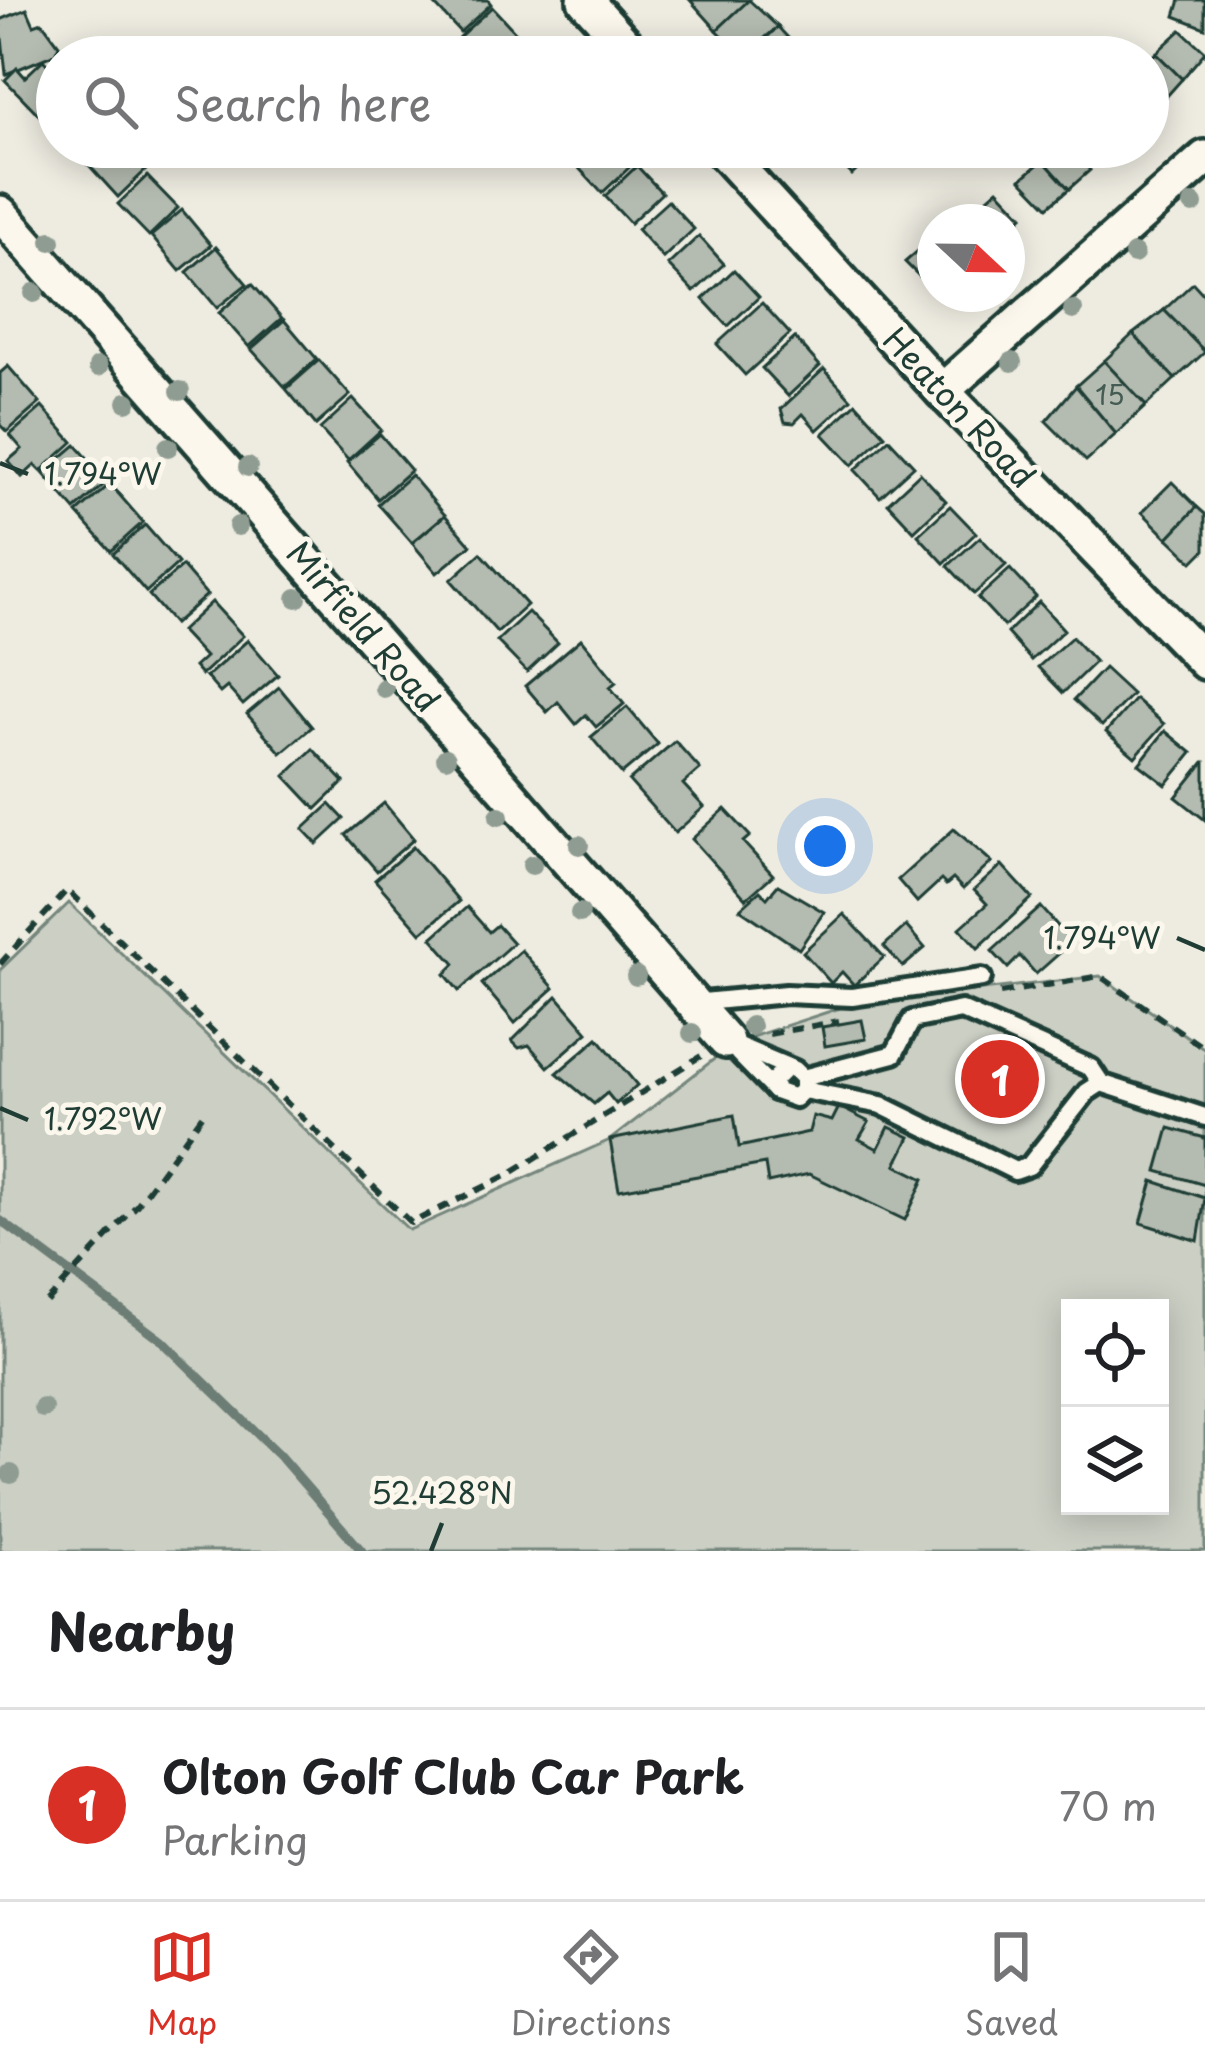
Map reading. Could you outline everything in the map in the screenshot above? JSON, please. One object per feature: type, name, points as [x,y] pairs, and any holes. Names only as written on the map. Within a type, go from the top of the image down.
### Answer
[{"type":"street","points":[[585,0],[618,36]]},
{"type":"street","points":[[943,392],[1205,158]]},
{"type":"street","name":"Heaton Road","points":[[737,168],[943,392],[1205,662]]},
{"type":"street","name":"Mirfield Road","points":[[0,213],[726,1041]]},
{"type":"lane","points":[[692,1004],[786,994],[852,998],[982,978]]},
{"type":"lane","points":[[726,1041],[775,1091],[795,1098],[803,1084],[894,1054],[912,1020],[961,1010],[1091,1068],[1101,1084],[1205,1118]]},
{"type":"lane","points":[[726,1041],[803,1084],[881,1106],[1015,1171],[1029,1166],[1087,1092],[1101,1084]]},
{"type":"lane","points":[[775,1091],[774,1081],[784,1070]]},
{"type":"path","points":[[0,964],[67,890],[411,1223],[506,1176],[726,1041]]},
{"type":"path","points":[[47,1302],[137,1205],[207,1109]]},
{"type":"shaded area","points":[[69,903],[409,1230],[610,1140],[736,1042],[846,1006],[1100,976],[1205,1049],[1205,1551],[0,1551],[0,970]]},
{"type":"building","points":[[440,0],[488,0],[491,4],[460,32],[435,5]]},
{"type":"building","points":[[690,0],[749,0],[717,30]]},
{"type":"building","points":[[749,0],[778,27],[767,36],[723,36],[717,30]]},
{"type":"building","points":[[1180,0],[1205,0],[1205,28],[1175,16]]},
{"type":"building","points":[[492,7],[517,34],[515,36],[460,36]]},
{"type":"building","points":[[27,9],[34,25],[42,22],[52,36],[36,36],[36,62],[6,74],[0,20]]},
{"type":"building","points":[[1181,30],[1205,52],[1182,79],[1169,66],[1169,41]]},
{"type":"building","points":[[1169,66],[1182,79],[1169,94]]},
{"type":"building","points":[[36,67],[36,112],[5,80],[17,68],[25,77]]},
{"type":"building","points":[[92,168],[144,168],[118,197]]},
{"type":"building","points":[[579,168],[629,168],[602,193]]},
{"type":"building","points":[[635,168],[662,193],[630,223],[605,196]]},
{"type":"building","points":[[1034,168],[1050,168],[1069,189],[1048,207],[1021,179]]},
{"type":"building","points":[[1050,168],[1088,168],[1090,170],[1069,189]]},
{"type":"building","points":[[147,176],[178,208],[149,236],[118,204]]},
{"type":"building","points":[[998,189],[1012,204],[981,204]]},
{"type":"building","points":[[668,201],[694,229],[663,258],[637,229]]},
{"type":"building","points":[[182,210],[211,245],[180,271],[151,236]]},
{"type":"building","points":[[699,236],[724,264],[694,292],[668,265]]},
{"type":"building","points":[[216,247],[247,284],[217,308],[187,272]]},
{"type":"building","points":[[917,252],[917,274],[905,262]]},
{"type":"building","points":[[734,270],[759,297],[728,326],[703,299]]},
{"type":"building","points":[[1193,283],[1205,296],[1205,352],[1164,310]]},
{"type":"building","points":[[252,284],[282,318],[249,347],[219,313]]},
{"type":"building","points":[[762,303],[790,334],[745,375],[717,344]]},
{"type":"building","points":[[1164,310],[1205,352],[1175,379],[1133,334]]},
{"type":"building","points":[[284,320],[317,359],[285,387],[251,349]]},
{"type":"building","points":[[1133,334],[1175,379],[1146,406],[1104,361]]},
{"type":"building","points":[[795,338],[820,366],[788,396],[762,368]]},
{"type":"building","points":[[319,360],[350,395],[316,425],[286,389]]},
{"type":"building","points":[[1104,361],[1146,406],[1116,434],[1076,386]]},
{"type":"building","points":[[8,366],[40,403],[7,432],[0,425],[0,373]]},
{"type":"building","points":[[824,369],[851,399],[817,430],[803,414],[794,423],[785,422],[781,409]]},
{"type":"building","points":[[1076,386],[1116,434],[1086,461],[1046,421]]},
{"type":"building","points":[[353,399],[381,430],[348,460],[320,429]]},
{"type":"building","points":[[856,403],[885,435],[852,465],[823,434]]},
{"type":"building","points":[[42,407],[73,442],[41,471],[35,465],[22,477],[8,461],[22,449],[10,435]]},
{"type":"building","points":[[380,434],[411,470],[378,499],[347,462]]},
{"type":"building","points":[[889,439],[914,466],[880,497],[855,470]]},
{"type":"building","points":[[76,445],[108,481],[75,510],[43,473]]},
{"type":"building","points":[[920,473],[946,501],[914,531],[888,503]]},
{"type":"building","points":[[411,475],[445,515],[412,543],[378,504]]},
{"type":"building","points":[[1172,482],[1197,507],[1168,538],[1142,512]]},
{"type":"building","points":[[110,484],[143,522],[111,551],[77,513]]},
{"type":"building","points":[[950,506],[976,533],[944,563],[918,535]]},
{"type":"building","points":[[1197,507],[1205,514],[1205,550],[1193,562],[1168,538]]},
{"type":"building","points":[[445,515],[471,545],[437,573],[412,543]]},
{"type":"building","points":[[145,525],[178,563],[146,592],[113,554]]},
{"type":"building","points":[[980,537],[1006,565],[974,594],[948,566]]},
{"type":"building","points":[[481,553],[527,605],[497,632],[451,580]]},
{"type":"building","points":[[182,566],[207,595],[174,624],[149,595]]},
{"type":"building","points":[[1010,569],[1036,597],[1004,626],[978,598]]},
{"type":"building","points":[[212,602],[243,636],[201,675],[194,667],[205,657],[181,631]]},
{"type":"building","points":[[1039,602],[1064,630],[1031,660],[1007,633]]},
{"type":"building","points":[[528,612],[558,643],[527,672],[497,641]]},
{"type":"building","points":[[1072,637],[1095,662],[1063,693],[1038,667]]},
{"type":"building","points":[[581,639],[616,682],[610,687],[624,704],[596,727],[586,715],[576,724],[558,702],[547,712],[525,686]]},
{"type":"building","points":[[248,640],[278,675],[243,705],[227,687],[220,693],[206,677]]},
{"type":"building","points":[[1104,668],[1132,694],[1102,726],[1074,700]]},
{"type":"building","points":[[279,687],[312,727],[281,753],[247,714]]},
{"type":"building","points":[[1135,699],[1164,724],[1135,757],[1106,732]]},
{"type":"building","points":[[627,707],[658,744],[622,774],[591,737]]},
{"type":"building","points":[[1165,731],[1192,753],[1166,785],[1139,764]]},
{"type":"building","points":[[675,741],[700,769],[683,784],[704,807],[675,833],[629,781]]},
{"type":"building","points":[[313,749],[344,782],[316,809],[285,776]]},
{"type":"building","points":[[1205,762],[1205,820],[1176,797]]},
{"type":"building","points":[[384,803],[414,839],[377,871],[346,835]]},
{"type":"building","points":[[330,804],[344,819],[317,844],[303,829]]},
{"type":"building","points":[[725,809],[750,836],[743,842],[773,875],[746,899],[692,839]]},
{"type":"building","points":[[954,829],[992,862],[963,889],[953,879],[946,885],[941,880],[917,902],[898,880]]},
{"type":"building","points":[[413,847],[459,901],[421,933],[375,880]]},
{"type":"building","points":[[1002,865],[1032,898],[978,948],[960,928],[987,904],[974,890]]},
{"type":"building","points":[[778,885],[824,912],[799,949],[740,909],[760,891],[767,898]]},
{"type":"building","points":[[467,907],[489,932],[497,925],[513,943],[459,991],[445,974],[455,964],[432,938]]},
{"type":"building","points":[[1041,907],[1072,942],[1036,974],[1020,956],[1008,968],[992,951]]},
{"type":"building","points":[[844,914],[884,957],[854,985],[842,972],[831,983],[803,952]]},
{"type":"building","points":[[906,926],[925,948],[903,967],[884,946]]},
{"type":"building","points":[[521,950],[554,988],[515,1023],[482,984]]},
{"type":"building","points":[[557,996],[588,1032],[548,1067],[529,1045],[519,1048],[512,1041]]},
{"type":"building","points":[[862,1020],[866,1039],[825,1046],[822,1027]]},
{"type":"building","points":[[598,1038],[637,1085],[616,1104],[607,1093],[594,1104],[557,1073]]},
{"type":"building","points":[[839,1107],[869,1122],[859,1139],[878,1149],[889,1127],[910,1137],[896,1165],[924,1179],[905,1220],[809,1174],[768,1183],[765,1164],[619,1190],[610,1140],[734,1115],[739,1147],[809,1132],[813,1116],[832,1121]]},
{"type":"building","points":[[1169,1128],[1205,1138],[1205,1185],[1157,1171]]},
{"type":"building","points":[[1153,1181],[1205,1198],[1198,1241],[1141,1223]]},
{"type":"waterway","points":[[0,1220],[161,1340],[279,1455],[362,1551]]},
{"type":"place","name":"Olton Golf Club Car Park","points":[[1000,1079]]}]
